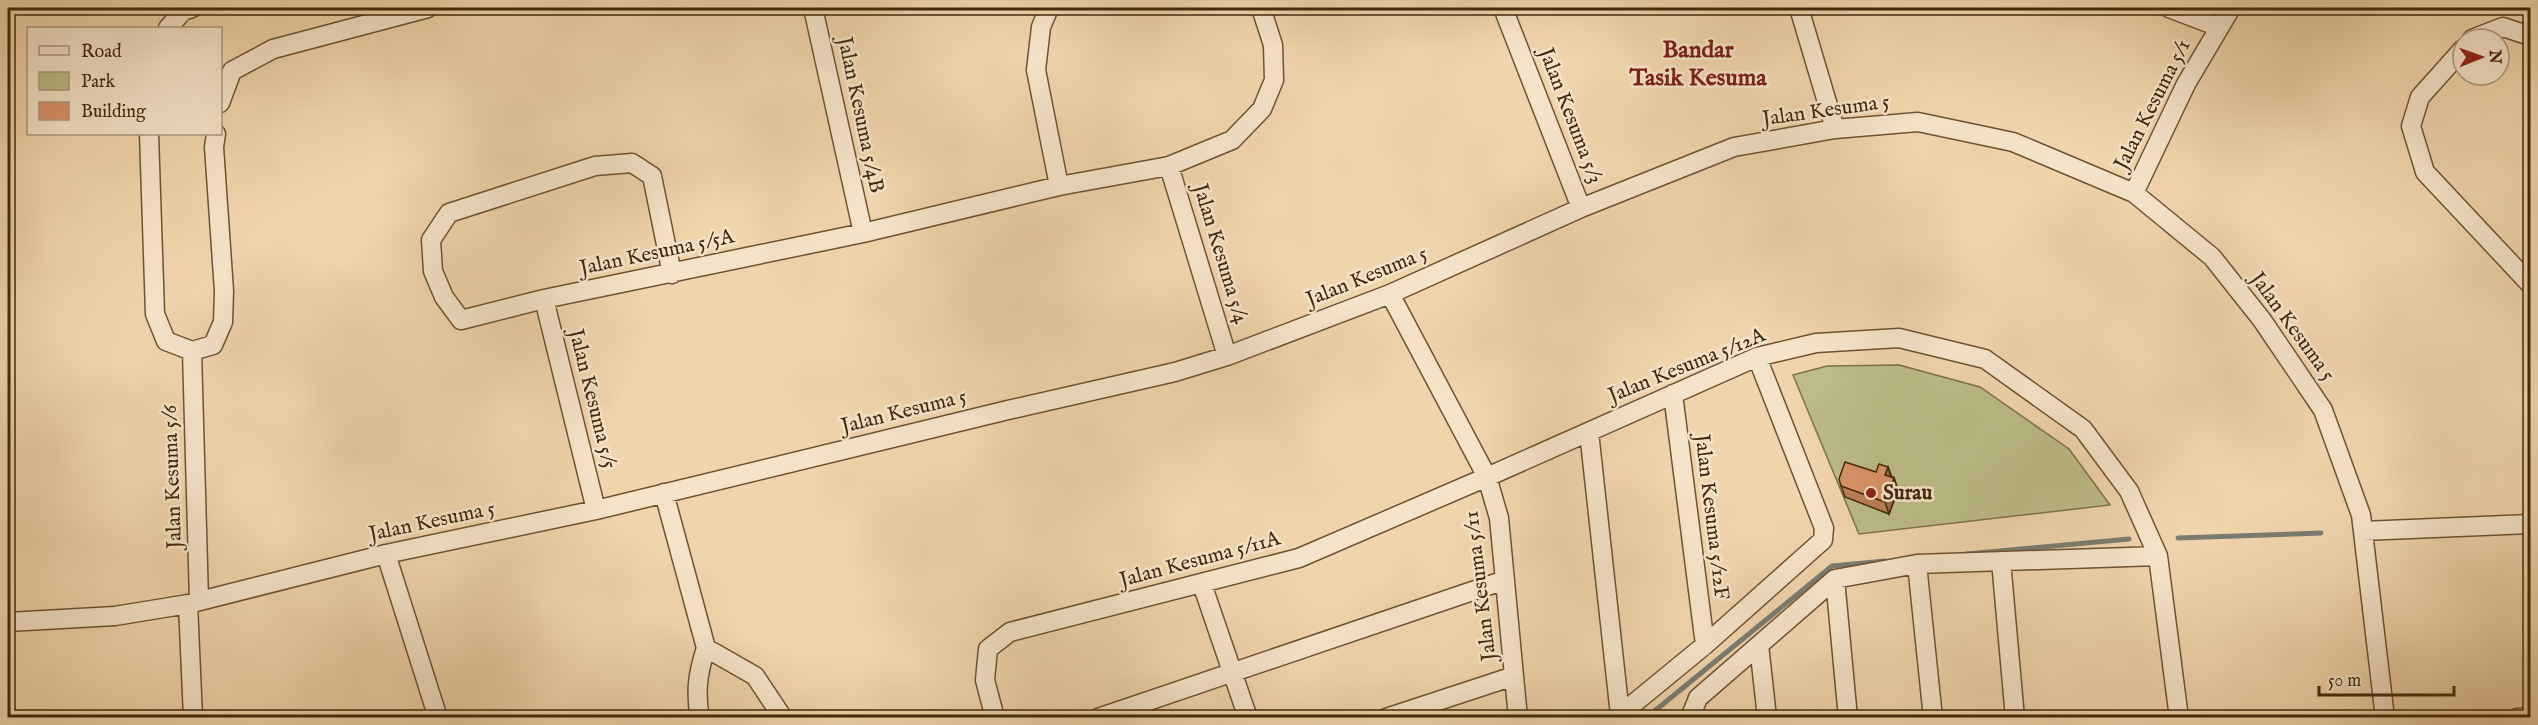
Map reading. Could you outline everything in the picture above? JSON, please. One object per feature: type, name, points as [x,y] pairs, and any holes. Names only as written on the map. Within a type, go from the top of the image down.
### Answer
[{"type":"street","points":[[169,27],[183,11],[192,8]]},
{"type":"street","points":[[222,98],[232,71],[273,49],[428,8]]},
{"type":"street","name":"Jalan Kesuma 5/4B","points":[[813,8],[863,233]]},
{"type":"street","points":[[1049,8],[1041,27],[1036,70],[1059,186]]},
{"type":"street","name":"Jalan Kesuma 5/5A","points":[[672,274],[652,176],[632,163],[595,166],[448,213],[431,240],[433,271],[444,297],[461,320],[544,299],[672,274],[863,233],[1059,186],[1169,166],[1232,140],[1262,108],[1274,80],[1273,45],[1262,8]]},
{"type":"street","name":"Jalan Kesuma 5/3","points":[[1503,8],[1581,208]]},
{"type":"street","points":[[1799,8],[1835,129]]},
{"type":"street","points":[[2169,8],[2219,27]]},
{"type":"street","name":"Jalan Kesuma 5/1","points":[[2134,193],[2186,84],[2231,8]]},
{"type":"street","points":[[2511,30],[2530,36]]},
{"type":"street","points":[[2451,62],[2420,97],[2412,126],[2425,172],[2530,284]]},
{"type":"street","name":"Jalan Kesuma 5","points":[[8,622],[115,616],[193,602],[386,554],[596,510],[996,412],[1174,372],[1227,356],[1390,294],[1581,208],[1734,147],[1835,129],[1918,122],[2013,142],[2134,193],[2211,257],[2262,320],[2323,410],[2361,515],[2385,717]]},
{"type":"street","points":[[149,135],[155,314],[166,340],[192,351],[213,345],[224,322],[214,147],[216,135]]},
{"type":"street","name":"Jalan Kesuma 5/4","points":[[1169,166],[1227,356]]},
{"type":"street","name":"Jalan Kesuma 5/11","points":[[1390,294],[1487,477],[1499,518],[1518,717]]},
{"type":"street","name":"Jalan Kesuma 5/5","points":[[544,299],[596,510]]},
{"type":"street","name":"Jalan Kesuma 5/12A","points":[[1487,477],[1757,357],[1816,343],[1899,338],[1984,359],[2083,429],[2129,491],[2158,556],[2179,717]]},
{"type":"street","name":"Jalan Kesuma 5/6","points":[[192,351],[193,717]]},
{"type":"street","points":[[1618,716],[1705,645],[1823,540],[1824,528],[1757,357]]},
{"type":"street","name":"Jalan Kesuma 5/12F","points":[[1673,394],[1705,645]]},
{"type":"street","points":[[1589,432],[1618,716]]},
{"type":"street","name":"Jalan Kesuma 5/11A","points":[[995,717],[985,680],[988,649],[1010,632],[1299,558],[1487,477]]},
{"type":"street","points":[[664,493],[706,648],[696,699],[700,717]]},
{"type":"street","points":[[2363,531],[2530,524]]},
{"type":"street","points":[[386,554],[438,717]]},
{"type":"street","points":[[1689,717],[1698,698],[1835,579],[1917,564],[2158,556]]},
{"type":"street","points":[[2001,561],[2014,717]]},
{"type":"street","points":[[1917,564],[1933,717]]},
{"type":"street","points":[[1835,579],[1848,717]]},
{"type":"street","points":[[1098,717],[1505,580]]},
{"type":"street","points":[[1202,584],[1248,717]]},
{"type":"street","points":[[1759,645],[1767,717]]},
{"type":"street","points":[[706,648],[755,676],[783,717]]},
{"type":"street","points":[[1386,717],[1514,676]]},
{"type":"street","points":[[2517,717],[2530,717]]},
{"type":"green space","points":[[1899,365],[1980,387],[2069,449],[2110,505],[1859,534],[1793,375],[1827,366]]},
{"type":"building","points":[[1845,462],[1876,472],[1879,464],[1888,467],[1885,475],[1894,478],[1885,502],[1841,486],[1839,479]]},
{"type":"waterway","points":[[2178,538],[2321,533]]},
{"type":"waterway","points":[[1966,554],[2129,539]]},
{"type":"waterway","points":[[1646,718],[1832,566],[1885,561]]},
{"type":"place","name":"Surau","points":[[1871,493]]},
{"type":"district","name":"Bandar Tasik Kesuma","points":[[1698,64]]}]
